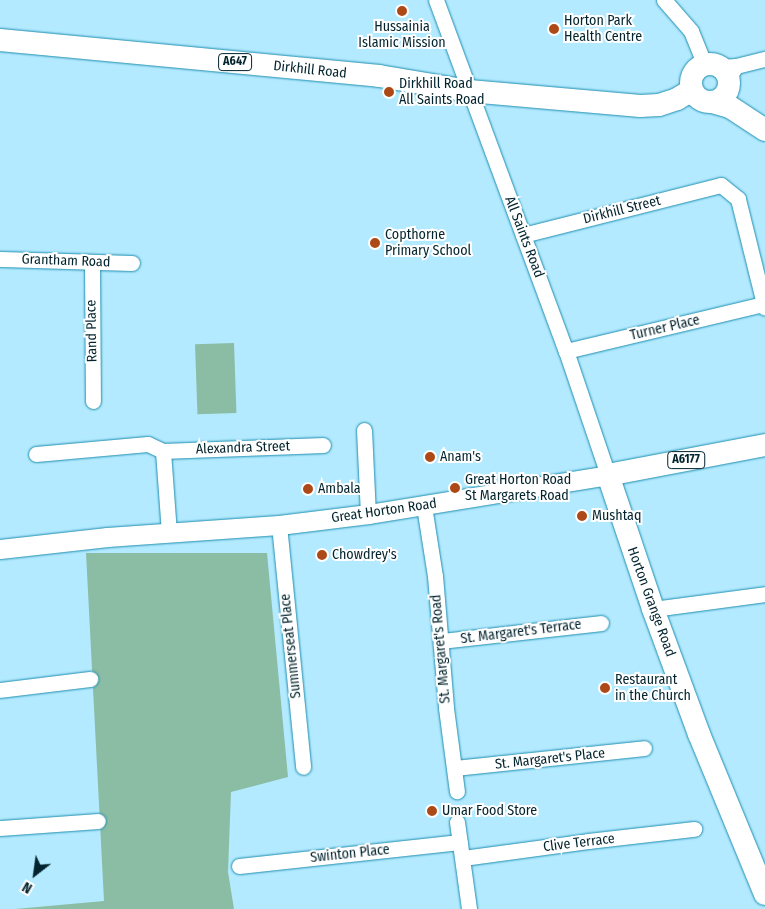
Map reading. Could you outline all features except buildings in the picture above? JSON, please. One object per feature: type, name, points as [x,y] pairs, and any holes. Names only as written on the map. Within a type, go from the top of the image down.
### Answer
[{"type":"main road","name":"Dirkhill Road","points":[[0,40],[379,76],[469,91]]},
{"type":"main road","points":[[765,115],[723,72],[695,72],[691,84],[692,90],[700,99],[730,107],[765,130]]},
{"type":"main road","points":[[712,102],[722,97],[723,72]]},
{"type":"main road","name":"A647","points":[[469,91],[640,106],[659,105],[677,99],[692,90]]},
{"type":"main road","name":"Great Horton Road","points":[[608,476],[765,445]]},
{"type":"main road","name":"Horton Grange Road","points":[[608,476],[653,609],[699,734],[765,894]]},
{"type":"street","name":"All Saints Road","points":[[436,0],[566,351],[608,476]]},
{"type":"street","points":[[664,0],[723,72],[765,60]]},
{"type":"street","name":"Dirkhill Street","points":[[524,235],[721,185],[738,199],[765,306]]},
{"type":"street","name":"Grantham Road","points":[[0,259],[132,263]]},
{"type":"street","name":"Rand Place","points":[[92,262],[93,400]]},
{"type":"street","name":"Turner Place","points":[[566,351],[765,306]]},
{"type":"street","points":[[364,430],[368,514]]},
{"type":"street","name":"Alexandra Street","points":[[36,454],[148,444],[163,451],[323,445]]},
{"type":"street","points":[[163,451],[169,533]]},
{"type":"street","name":"Great Horton Road","points":[[0,549],[279,525],[424,506],[608,476]]},
{"type":"street","name":"St. Margaret's Road","points":[[424,506],[435,576],[446,708],[457,791]]},
{"type":"street","name":"Summerseat Place","points":[[279,525],[303,768]]},
{"type":"street","points":[[653,609],[765,594]]},
{"type":"street","name":"St. Margaret's Terrace","points":[[441,641],[601,623]]},
{"type":"street","points":[[0,690],[90,679]]},
{"type":"street","name":"St. Margaret's Place","points":[[455,768],[644,748]]},
{"type":"street","points":[[0,828],[98,820]]},
{"type":"street","points":[[457,822],[469,909]]},
{"type":"street","name":"Clive Terrace","points":[[463,858],[694,829]]},
{"type":"street","name":"Swinton Place","points":[[239,866],[460,842]]},
{"type":"green space","points":[[234,343],[236,413],[197,414],[195,344]]},
{"type":"green space","points":[[86,553],[267,553],[288,777],[231,792],[228,872],[234,909],[15,909],[104,901]]},
{"type":"place","name":"Hussainia Islamic Mission","points":[[402,11]]},
{"type":"place","name":"Horton Park Health Centre","points":[[554,29]]},
{"type":"place","name":"Dirkhill Road All Saints Road","points":[[389,92]]},
{"type":"place","name":"Copthorne Primary School","points":[[375,243]]},
{"type":"place","name":"Anam's","points":[[430,457]]},
{"type":"place","name":"Great Horton Road St Margarets Road","points":[[455,488]]},
{"type":"place","name":"Ambala","points":[[308,489]]},
{"type":"place","name":"Mushtaq","points":[[582,516]]},
{"type":"place","name":"Chowdrey's","points":[[322,555]]},
{"type":"place","name":"Restaurant in the Church","points":[[605,688]]},
{"type":"place","name":"Umar Food Store","points":[[432,811]]}]
